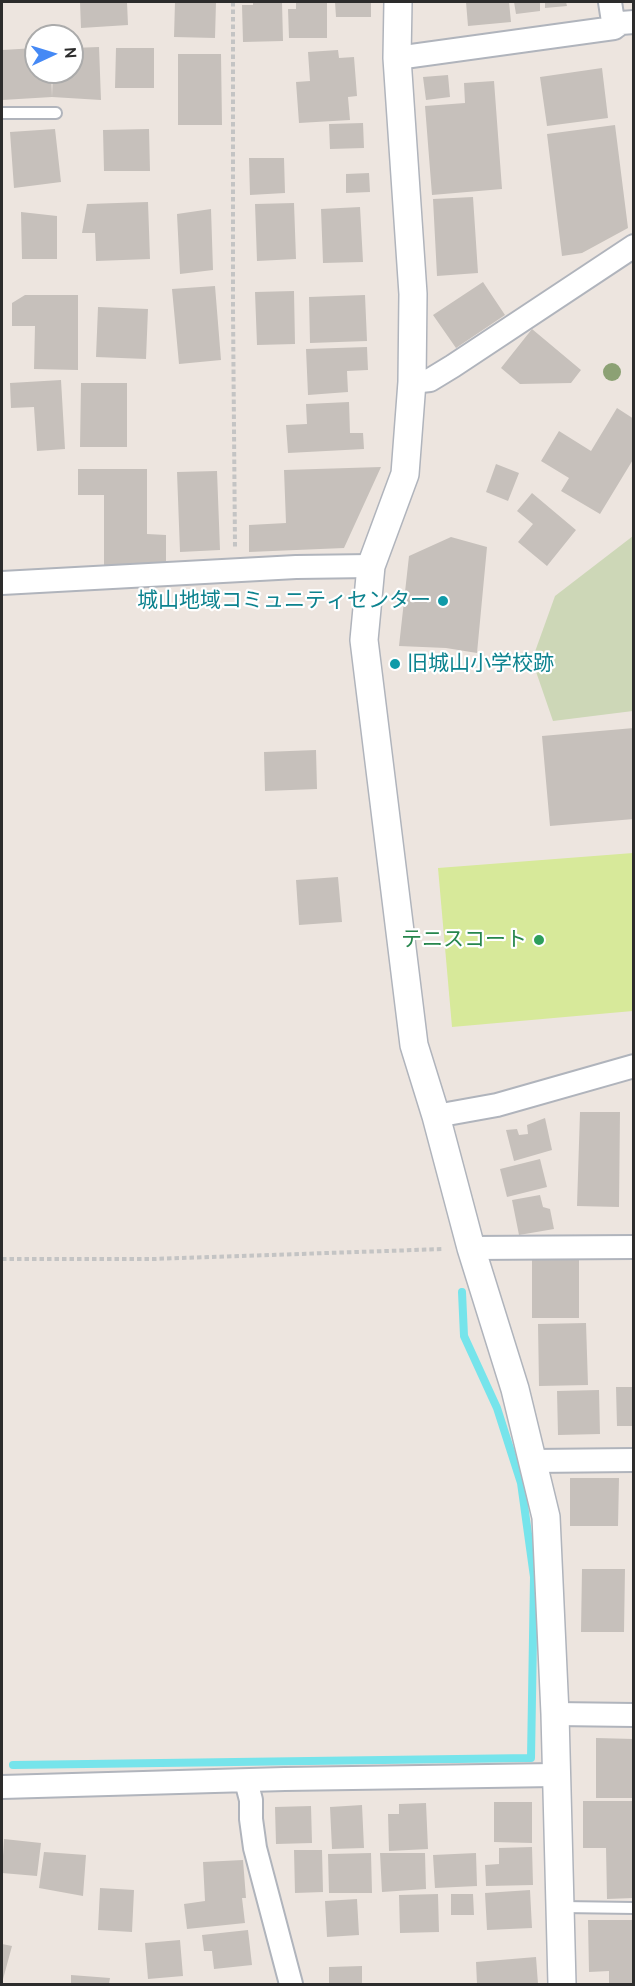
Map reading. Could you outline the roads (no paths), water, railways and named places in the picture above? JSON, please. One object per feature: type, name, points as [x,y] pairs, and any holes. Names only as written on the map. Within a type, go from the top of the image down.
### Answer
[{"type":"street","points":[[398,2],[397,58],[413,294],[412,382],[405,474],[371,566],[363,640],[414,1045],[436,1116],[471,1248],[515,1389],[546,1517],[555,1714],[562,1984]]},
{"type":"street","points":[[397,58],[623,25],[610,2]]},
{"type":"street","points":[[412,382],[430,380],[453,366],[633,246]]},
{"type":"street","points":[[2,583],[296,567],[371,566]]},
{"type":"street","points":[[436,1116],[497,1105],[633,1066]]},
{"type":"street","points":[[471,1248],[633,1247]]},
{"type":"street","points":[[533,1461],[633,1460]]},
{"type":"street","points":[[555,1714],[633,1715]]},
{"type":"street","points":[[2,1787],[555,1775]]},
{"type":"street","points":[[246,1781],[251,1800],[255,1848],[291,1984]]},
{"type":"lane","points":[[2,113],[56,113]]},
{"type":"lane","points":[[560,1907],[633,1908]]},
{"type":"waterway","points":[[13,1765],[531,1758],[534,1577],[521,1483],[497,1408],[464,1336],[462,1292]]},
{"type":"place","name":"城山地域コミュニティセンター","points":[[443,601]]},
{"type":"place","name":"旧城山小学校跡","points":[[395,664]]},
{"type":"place","name":"テニスコート","points":[[539,940]]}]
